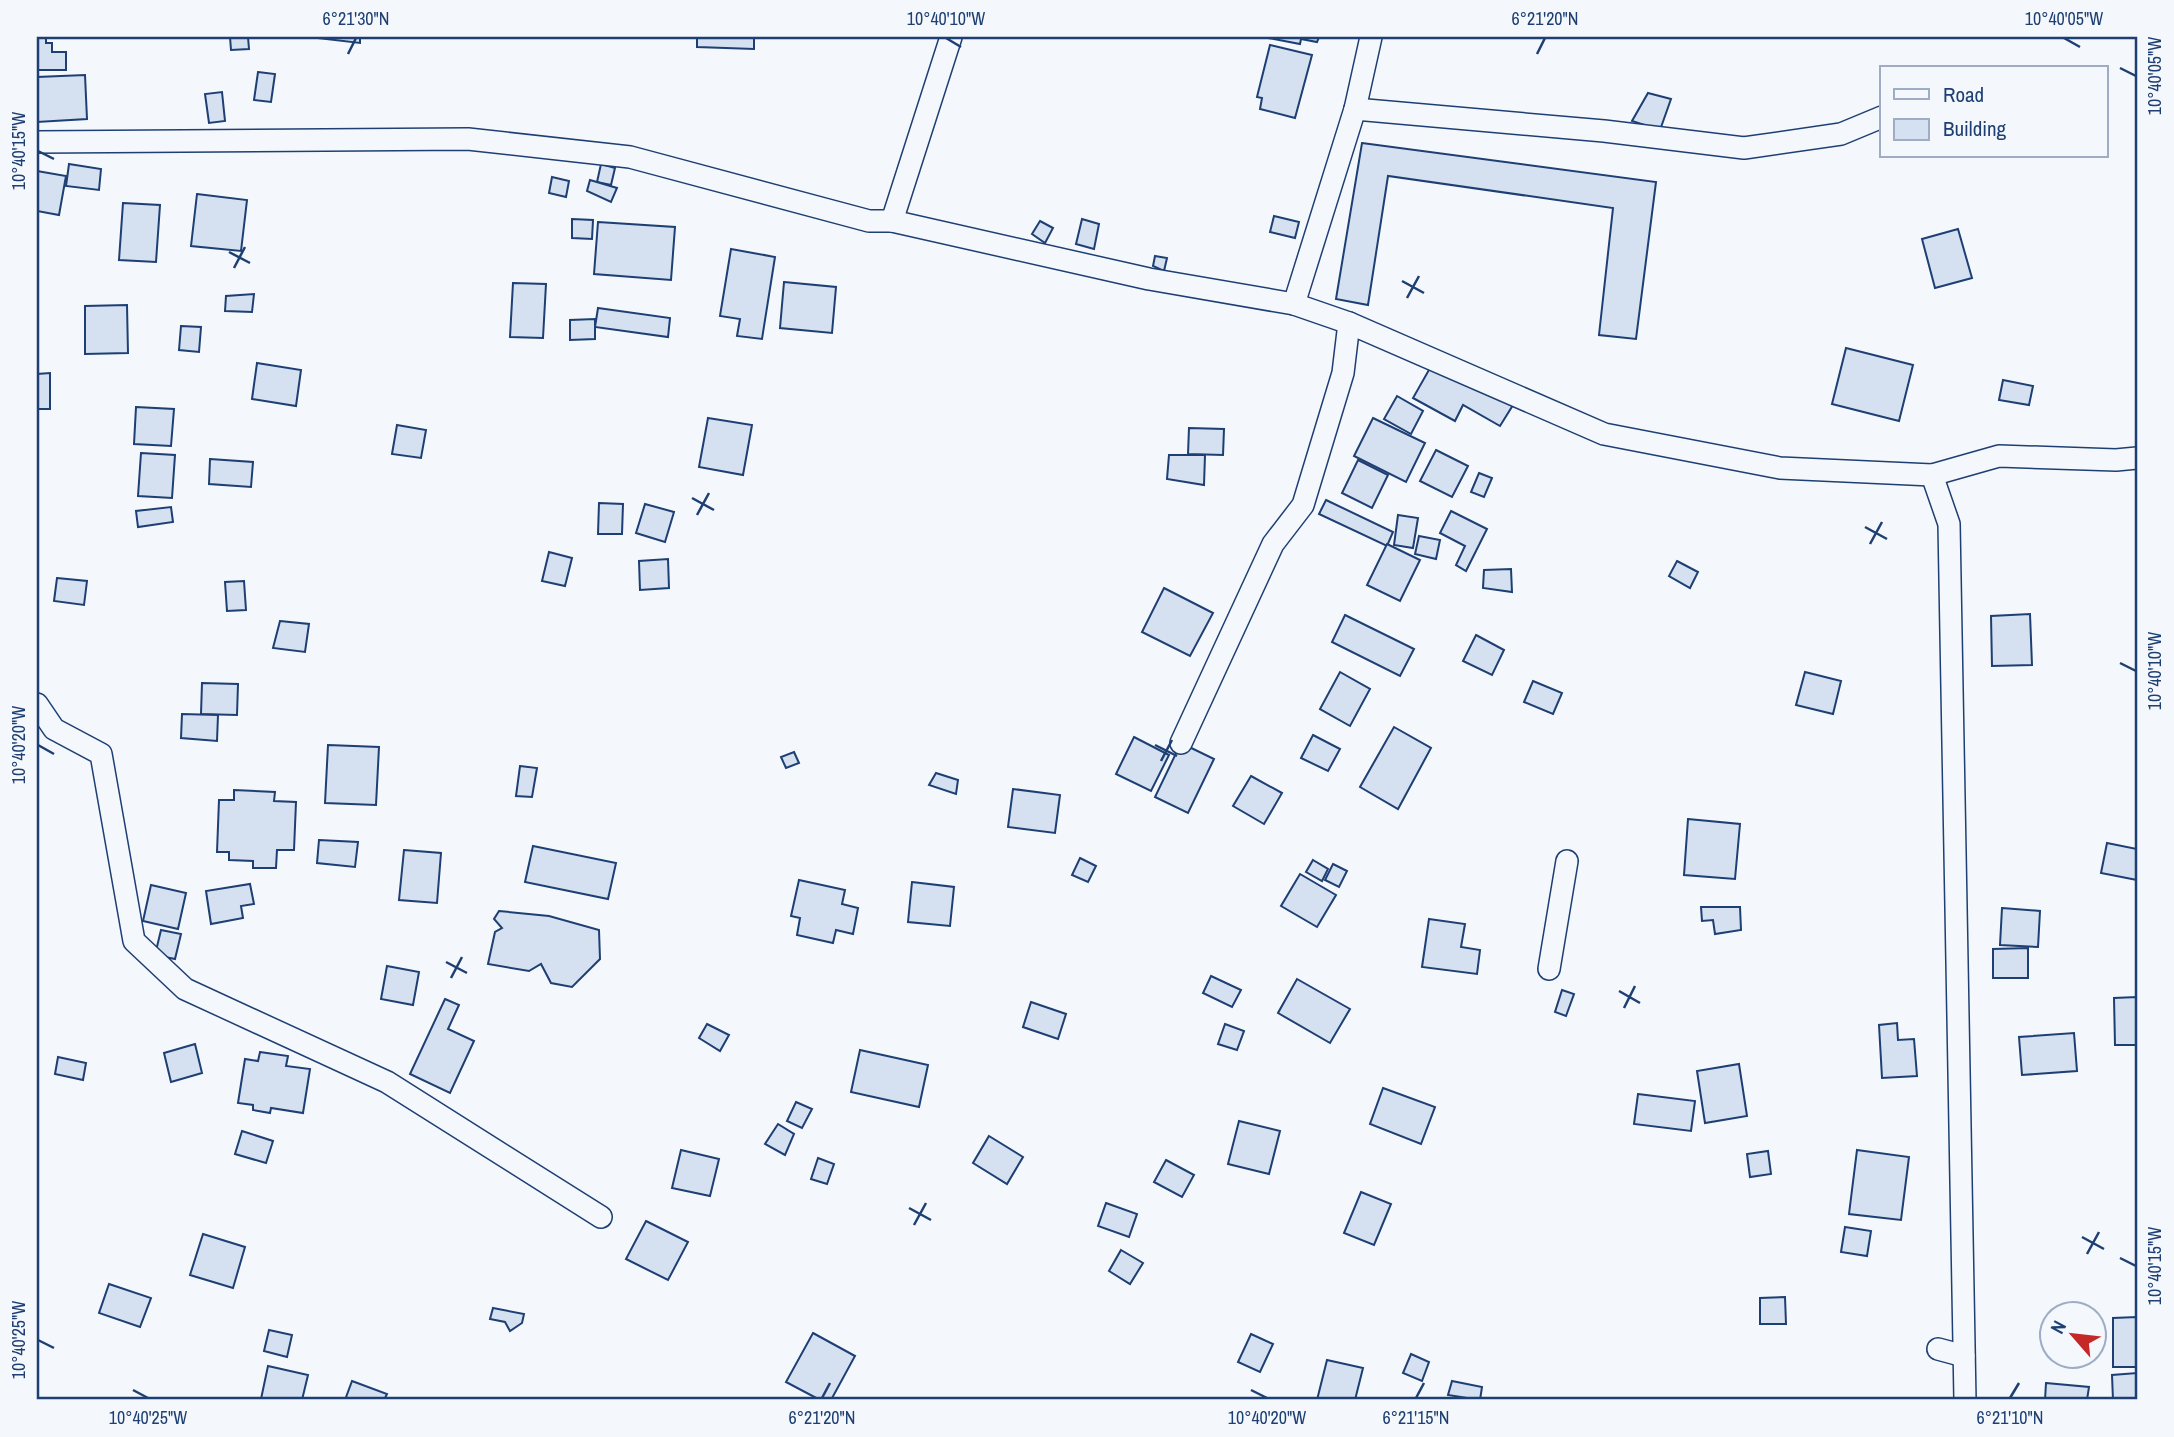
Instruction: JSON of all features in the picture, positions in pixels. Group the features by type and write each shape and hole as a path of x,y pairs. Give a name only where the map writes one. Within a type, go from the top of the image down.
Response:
{"street":[{"path":"892,220 951,37"},
{"path":"1294,304 1355,109 1371,37"},
{"path":"1355,109 1604,131 1744,148 1841,134 1880,118"},
{"path":"37,142 468,139 630,157 869,220 892,220 1149,279 1294,304 1349,323 1604,434 1780,468 1932,475 1999,456 2116,460 2137,458"},
{"path":"1181,743 1273,544 1303,505 1343,373 1349,323"},
{"path":"1932,475 1949,523 1965,1400"},
{"path":"37,704 54,729 101,754 134,941 185,989 387,1082 601,1217"},
{"path":"1549,969 1567,861"},
{"path":"1938,1349 1964,1356"}],"building":[{"path":"37,37 46,37 46,43 52,43 52,52 66,52 66,70 37,70"},
{"path":"230,37 248,37 249,49 231,50"},
{"path":"309,37 360,37 360,43"},
{"path":"697,37 754,37 754,49 697,47"},
{"path":"1263,37 1319,37 1317,42 1301,39 1300,44"},
{"path":"1270,45 1312,55 1295,118 1260,109 1262,98 1257,97"},
{"path":"258,72 275,74 271,102 254,100"},
{"path":"85,75 87,119 37,122 37,77"},
{"path":"222,92 225,121 209,123 205,94"},
{"path":"1648,93 1671,99 1660,130 1632,121"},
{"path":"1362,143 1656,182 1636,339 1599,335 1613,208 1388,176 1368,305 1336,299"},
{"path":"69,164 101,169 99,190 66,186"},
{"path":"601,164 615,168 611,185 597,182"},
{"path":"37,171 66,176 59,215 37,211"},
{"path":"552,177 569,181 566,197 549,193"},
{"path":"590,180 617,188 611,202 587,191"},
{"path":"197,194 247,200 241,251 191,246"},
{"path":"123,203 160,205 156,262 119,260"},
{"path":"1274,216 1299,222 1295,238 1270,232"},
{"path":"572,219 593,220 592,239 572,238"},
{"path":"1082,219 1099,224 1094,249 1076,244"},
{"path":"1040,221 1053,228 1045,243 1032,234"},
{"path":"598,222 675,227 671,280 594,274"},
{"path":"1958,229 1972,278 1935,288 1922,239"},
{"path":"731,249 775,257 762,339 737,336 740,319 720,316"},
{"path":"1155,256 1167,258 1164,271 1153,266"},
{"path":"784,282 836,287 832,333 780,328"},
{"path":"513,283 546,284 543,338 510,337"},
{"path":"254,294 252,312 225,311 226,296"},
{"path":"127,305 128,353 85,354 85,306"},
{"path":"598,308 670,318 668,337 595,327"},
{"path":"595,319 595,339 570,340 570,320"},
{"path":"181,326 201,327 199,352 179,350"},
{"path":"1846,348 1913,365 1899,421 1832,404"},
{"path":"1434,361 1513,405 1500,426 1463,405 1455,421 1413,398"},
{"path":"257,363 301,370 296,406 252,399"},
{"path":"50,373 50,409 37,409 37,374"},
{"path":"2003,380 2033,386 2029,405 1999,400"},
{"path":"1397,396 1423,411 1411,434 1384,419"},
{"path":"136,407 174,409 171,446 134,444"},
{"path":"708,418 752,425 743,475 699,467"},
{"path":"1373,418 1425,443 1406,482 1354,456"},
{"path":"397,425 426,430 421,458 392,454"},
{"path":"1189,428 1224,429 1223,455 1188,454"},
{"path":"1436,450 1468,466 1452,497 1420,481"},
{"path":"141,453 175,455 172,498 138,496"},
{"path":"1169,455 1205,455 1204,485 1167,479"},
{"path":"210,459 253,462 251,487 209,484"},
{"path":"1358,460 1388,475 1372,508 1342,493"},
{"path":"1479,473 1492,478 1484,497 1471,492"},
{"path":"1326,500 1393,532 1387,546 1319,514"},
{"path":"599,503 623,504 622,534 598,534"},
{"path":"645,504 674,512 665,542 636,533"},
{"path":"171,507 173,522 138,527 136,511"},
{"path":"1451,511 1487,529 1466,571 1456,565 1465,546 1440,533"},
{"path":"1398,515 1418,518 1413,548 1394,545"},
{"path":"1419,536 1440,540 1436,559 1415,554"},
{"path":"1387,544 1420,560 1400,601 1367,585"},
{"path":"549,552 572,558 565,586 542,581"},
{"path":"668,559 669,588 640,590 639,561"},
{"path":"1677,561 1698,572 1690,588 1669,576"},
{"path":"1511,569 1512,592 1483,588 1484,570"},
{"path":"57,578 87,581 84,605 54,601"},
{"path":"244,581 246,610 227,611 225,582"},
{"path":"1164,588 1213,613 1190,656 1142,632"},
{"path":"2030,614 2032,665 1992,666 1991,616"},
{"path":"1345,615 1414,649 1400,676 1332,642"},
{"path":"280,621 309,624 305,652 273,648"},
{"path":"1476,635 1504,650 1492,675 1463,661"},
{"path":"1340,672 1370,689 1350,726 1320,709"},
{"path":"1805,672 1841,681 1833,714 1796,705"},
{"path":"1533,681 1562,693 1553,714 1524,702"},
{"path":"202,683 238,684 237,715 201,714"},
{"path":"182,714 218,715 217,741 181,738"},
{"path":"1394,727 1431,748 1398,809 1360,787"},
{"path":"1313,735 1340,749 1328,771 1301,758"},
{"path":"1134,737 1169,755 1151,791 1116,774"},
{"path":"1181,743 1214,759 1188,813 1155,797"},
{"path":"328,745 379,747 376,805 325,803"},
{"path":"794,752 799,763 786,768 781,757"},
{"path":"520,766 537,768 532,797 516,796"},
{"path":"936,773 958,780 956,794 929,785"},
{"path":"1251,776 1282,793 1264,824 1233,806"},
{"path":"1013,789 1060,795 1055,833 1008,827"},
{"path":"234,790 275,792 274,801 296,802 294,850 277,850 276,868 253,868 253,861 229,860 229,852 217,852 219,800 234,800"},
{"path":"1688,819 1740,824 1735,879 1684,875"},
{"path":"319,840 358,842 355,867 317,863"},
{"path":"2107,843 2137,849 2137,880 2101,873"},
{"path":"533,846 616,863 608,899 525,882"},
{"path":"404,850 441,853 437,903 399,900"},
{"path":"1080,858 1096,866 1088,882 1072,875"},
{"path":"1313,860 1328,869 1322,881 1306,872"},
{"path":"1333,864 1347,871 1339,887 1325,880"},
{"path":"1300,874 1336,895 1317,927 1281,906"},
{"path":"799,880 845,890 842,904 858,908 853,934 836,930 833,943 797,935 800,918 791,916"},
{"path":"912,882 954,887 950,926 908,922"},
{"path":"250,884 254,904 241,906 243,918 211,924 206,891"},
{"path":"151,885 186,893 178,929 143,921"},
{"path":"1701,907 1740,907 1741,930 1715,934 1713,920 1702,921"},
{"path":"2002,908 2040,911 2038,947 2000,945"},
{"path":"499,911 549,916 599,930 600,959 572,987 551,983 541,964 529,971 488,964 495,932 502,928 494,919"},
{"path":"1429,919 1465,924 1461,947 1480,950 1477,974 1422,967"},
{"path":"161,930 181,934 175,959 155,955"},
{"path":"2028,948 2028,978 1993,978 1993,949"},
{"path":"387,966 419,972 413,1005 381,999"},
{"path":"1211,976 1241,990 1232,1007 1203,993"},
{"path":"1297,979 1350,1009 1330,1043 1278,1013"},
{"path":"1562,990 1574,994 1566,1016 1555,1012"},
{"path":"2137,997 2137,1045 2115,1045 2114,998"},
{"path":"445,999 459,1005 448,1029 474,1041 450,1093 410,1074"},
{"path":"1031,1002 1066,1014 1058,1039 1023,1027"},
{"path":"1897,1023 1898,1040 1914,1039 1917,1076 1882,1078 1879,1025"},
{"path":"707,1024 729,1035 720,1051 699,1038"},
{"path":"1225,1024 1244,1031 1237,1050 1218,1044"},
{"path":"2074,1033 2077,1071 2022,1075 2019,1037"},
{"path":"195,1044 202,1073 171,1082 164,1053"},
{"path":"860,1050 928,1065 919,1107 851,1092"},
{"path":"260,1052 288,1056 286,1066 310,1069 303,1113 271,1108 270,1113 253,1110 253,1105 238,1103 245,1059 258,1061"},
{"path":"58,1057 86,1063 83,1080 55,1074"},
{"path":"1739,1064 1747,1116 1705,1123 1697,1071"},
{"path":"1383,1088 1435,1107 1421,1144 1370,1124"},
{"path":"1638,1094 1695,1101 1691,1131 1634,1124"},
{"path":"796,1102 812,1109 802,1128 787,1121"},
{"path":"1239,1121 1280,1131 1269,1174 1228,1164"},
{"path":"778,1124 794,1134 785,1155 765,1144"},
{"path":"242,1131 273,1141 266,1163 235,1154"},
{"path":"989,1136 1023,1157 1007,1184 973,1163"},
{"path":"681,1150 719,1159 710,1196 672,1188"},
{"path":"1857,1150 1909,1157 1901,1220 1849,1214"},
{"path":"1768,1151 1771,1174 1750,1177 1747,1154"},
{"path":"818,1158 834,1164 827,1184 811,1179"},
{"path":"1166,1160 1194,1175 1182,1197 1154,1182"},
{"path":"1361,1192 1391,1204 1374,1245 1344,1233"},
{"path":"1106,1203 1137,1214 1129,1237 1098,1226"},
{"path":"646,1221 688,1242 668,1280 626,1259"},
{"path":"1845,1227 1871,1231 1867,1256 1841,1252"},
{"path":"203,1234 245,1247 233,1288 190,1275"},
{"path":"1121,1250 1143,1263 1130,1284 1109,1271"},
{"path":"109,1284 151,1298 140,1327 99,1313"},
{"path":"1785,1297 1786,1324 1760,1324 1760,1298"},
{"path":"493,1308 524,1314 522,1323 510,1331 505,1322 490,1319"},
{"path":"2137,1317 2137,1367 2113,1367 2113,1318"},
{"path":"269,1330 292,1335 287,1357 264,1351"},
{"path":"813,1333 855,1356 831,1400 820,1400 786,1382"},
{"path":"1251,1334 1273,1344 1260,1372 1238,1362"},
{"path":"1411,1354 1429,1362 1422,1381 1403,1373"},
{"path":"1327,1360 1363,1368 1355,1400 1317,1400"},
{"path":"268,1366 308,1375 302,1400 261,1399"},
{"path":"2137,1373 2137,1400 2113,1400 2112,1375"},
{"path":"352,1381 387,1394 384,1400 345,1400"},
{"path":"1452,1381 1482,1387 1480,1400 1448,1395"},
{"path":"2046,1383 2089,1387 2087,1400 2045,1400"}]}
